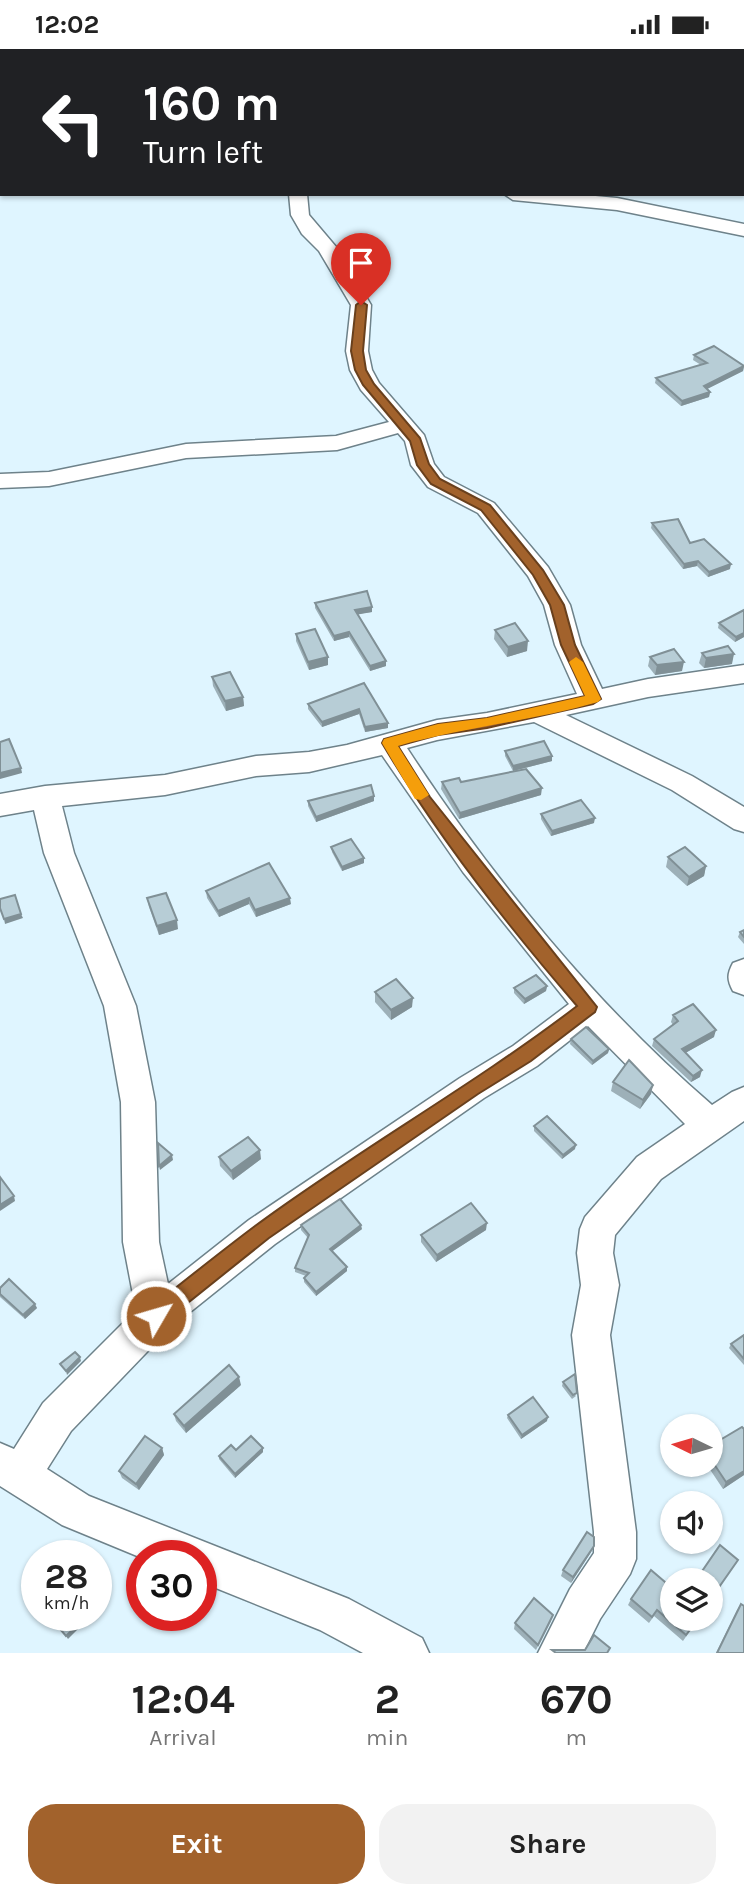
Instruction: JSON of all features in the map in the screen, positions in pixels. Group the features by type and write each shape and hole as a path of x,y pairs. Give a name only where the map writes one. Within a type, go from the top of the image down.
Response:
{"street":[{"path":"298,196 300,215 309,230 327,248 361,305 357,351 361,370 369,385 416,440 423,465 436,482 486,508 539,573 557,605 568,645 593,699"},
{"path":"534,196 617,204 744,230"},
{"path":"0,481 49,479 186,451 337,443 403,425"},
{"path":"0,805 45,797 164,785 256,765 309,762 438,730 487,723 593,699 744,674"},
{"path":"536,712 682,783 744,821"},
{"path":"389,743 425,801 552,965 636,1058 710,1124"},
{"path":"45,797 59,853 120,1006 130,1052 138,1103 141,1242 156,1316"},
{"path":"744,972 744,982"},
{"path":"149,1540 76,1511 10,1469 156,1316 262,1232 472,1088 525,1056 589,1007"},
{"path":"561,1653 585,1604 605,1578 615,1559 615,1532 591,1335 600,1285 595,1253 598,1229 649,1168 744,1102"},
{"path":"217,1567 334,1614 407,1653"}],"building":[{"path":"714,346 744,366 704,386 710,392 682,401 656,378 707,363 694,355"},
{"path":"678,519 690,543 704,539 731,564 709,572 698,561 684,564 652,523"},
{"path":"367,591 372,607 355,610 386,661 370,666 349,632 334,636 315,603"},
{"path":"744,610 744,633 736,637 719,623"},
{"path":"515,623 528,641 508,647 495,630"},
{"path":"315,629 328,657 308,662 296,634"},
{"path":"728,646 734,654 706,658 702,653"},
{"path":"674,649 684,662 657,665 650,657"},
{"path":"230,672 243,697 225,701 212,677"},
{"path":"364,683 388,723 365,727 359,709 322,722 308,704"},
{"path":"9,739 21,768 0,773 0,742"},
{"path":"544,741 552,756 513,766 505,751"},
{"path":"526,769 542,788 460,813 442,782 459,778 461,782"},
{"path":"371,785 374,796 316,817 308,801"},
{"path":"581,800 595,818 552,831 541,814"},
{"path":"351,839 364,858 342,867 331,847"},
{"path":"685,847 706,866 689,877 668,857"},
{"path":"269,863 290,898 255,910 249,898 218,911 206,891"},
{"path":"166,893 177,920 157,926 147,898"},
{"path":"15,895 21,914 4,919 0,899"},
{"path":"536,975 547,986 525,999 514,988"},
{"path":"396,979 413,998 391,1010 375,992"},
{"path":"693,1004 716,1030 682,1049 702,1070 693,1076 654,1039 678,1021 673,1015"},
{"path":"586,1027 609,1049 593,1061 571,1039"},
{"path":"629,1060 653,1085 643,1100 613,1082"},
{"path":"547,1116 576,1145 563,1155 534,1126"},
{"path":"248,1137 260,1150 231,1171 219,1157"},
{"path":"158,1143 172,1155 159,1166"},
{"path":"0,1177 14,1196 0,1205"},
{"path":"340,1199 361,1225 330,1249 347,1267 316,1292 304,1278 309,1273 295,1268 309,1235 301,1225"},
{"path":"471,1203 487,1223 437,1255 421,1235"},
{"path":"9,1279 35,1304 23,1315 0,1294 0,1288"},
{"path":"744,1335 744,1359 731,1344"},
{"path":"75,1352 80,1357 66,1371 60,1364"},
{"path":"229,1365 239,1377 184,1426 174,1414"},
{"path":"575,1374 577,1393 573,1395 563,1382"},
{"path":"533,1397 548,1417 522,1435 508,1415"},
{"path":"742,1427 744,1429 744,1471 726,1482 723,1477 723,1438"},
{"path":"145,1436 162,1448 136,1484 119,1471"},
{"path":"251,1436 263,1448 235,1474 219,1456 231,1445 236,1450"},
{"path":"587,1532 594,1537 594,1546 573,1577 563,1570"},
{"path":"723,1548 738,1560 723,1581 723,1568 704,1568 714,1554 723,1554"},
{"path":"651,1570 660,1578 660,1613 657,1610 652,1617 631,1599"},
{"path":"534,1598 553,1615 538,1645 515,1623"},
{"path":"741,1604 744,1606 744,1653 717,1653"},
{"path":"594,1635 610,1648 607,1653 556,1653 552,1650 585,1650"}],"slow traffic":[{"path":"421,795 389,743 438,730 487,723 593,699 576,662"}],"route":[{"path":"156,1316 262,1232 472,1088 525,1056 589,1007 552,965 425,801 389,743 438,730 487,723 593,699 568,645 557,605 539,573 486,508 436,482 423,465 416,440 369,385 361,370 357,351 361,305"}]}
